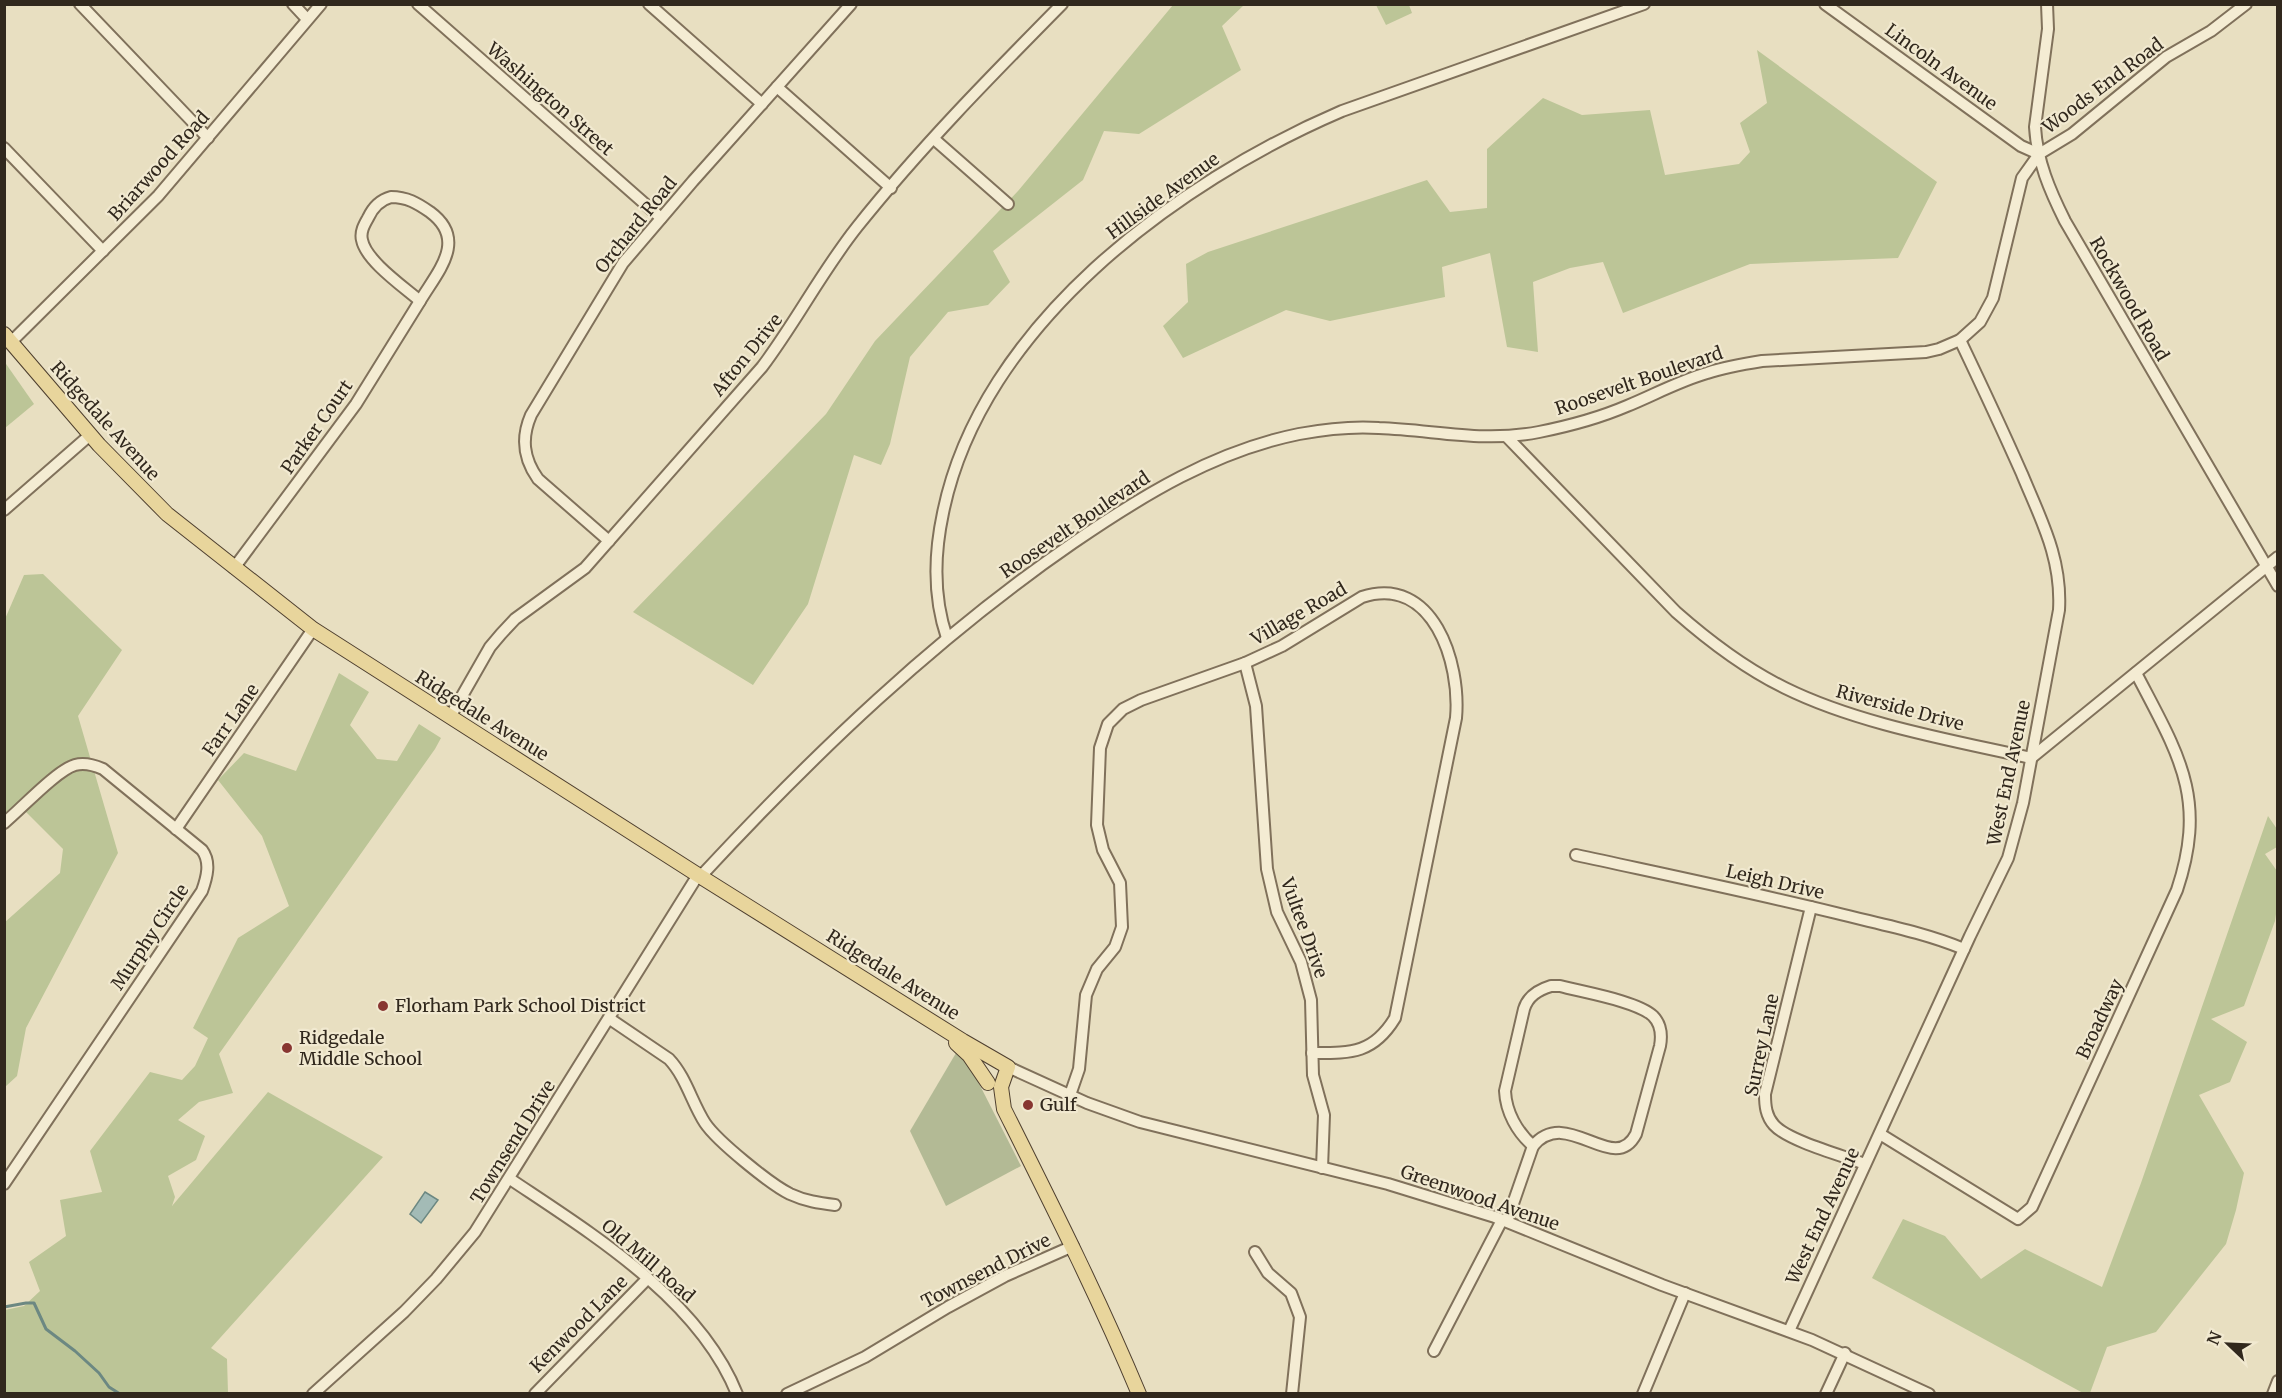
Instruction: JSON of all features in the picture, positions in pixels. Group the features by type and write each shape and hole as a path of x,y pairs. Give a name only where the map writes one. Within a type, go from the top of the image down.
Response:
{"main road":[{"name":"Ridgedale Avenue","path":"8,337 90,435 167,514 313,629 1008,1067"},
{"path":"951,1033 957,1045 969,1055 988,1083 998,1106 1004,1109"},
{"path":"988,1083 990,1070 996,1059"},
{"path":"1008,1067 1001,1087 1004,1109 1073,1246 1113,1331 1139,1394"}],"street":[{"path":"80,4 208,138"},
{"path":"293,4 308,19"},
{"name":"Briarwood Road","path":"8,337 158,196 321,4"},
{"name":"Washington Street","path":"418,4 661,218"},
{"path":"649,4 762,104"},
{"name":"Orchard Road","path":"609,541 538,478 527,460 524,438 531,415 615,273 851,4"},
{"name":"Afton Drive","path":"450,717 490,647 501,634 515,619 577,575 609,541 762,367 857,228 985,81 1062,4"},
{"name":"Hillside Avenue","path":"947,638 938,601 936,555 946,499 963,447 976,418 1003,374 1030,337 1089,274 1203,184 1255,153 1313,123 1644,4"},
{"name":"Lincoln Avenue","path":"1825,4 2021,146 2039,154"},
{"name":"Rockwood Road","path":"2047,4 2048,29 2035,127 2047,184 2065,221 2277,586"},
{"name":"Woods End Road","path":"2039,154 2072,134 2166,57 2211,31 2246,4"},
{"path":"777,87 891,188"},
{"path":"934,139 1008,204"},
{"path":"4,148 103,250"},
{"name":"Roosevelt Boulevard","path":"700,875 824,748 980,610 1114,515 1173,480 1231,453 1295,435 1331,428 1379,428 1478,438 1538,432 1599,417 1683,381 1738,365 1761,361 1926,352 1960,340 1980,322 1993,298 2022,178 2039,154"},
{"name":"Parker Court","path":"234,568 356,404 420,301 447,255 448,234 435,216 417,203 398,197 385,199 372,210 366,221 362,232 363,244 371,258 420,301"},
{"name":"West End Avenue","path":"1789,1331 2008,858 2023,803 2059,610 2059,577 2052,544 1994,411 1960,340"},
{"path":"4,510 90,435"},
{"name":"Riverside Drive","path":"1508,436 1676,612 1719,648 1754,672 1806,698 1857,717 2031,758"},
{"path":"2031,758 2277,557"},
{"name":"Village Road","path":"1070,1095 1079,1069 1089,984 1096,969 1115,947 1122,927 1120,883 1103,850 1097,825 1100,748 1103,734 1114,715 1141,700 1245,663 1282,646 1357,599 1372,593 1394,593 1412,600 1431,618 1445,645 1457,687 1456,718 1395,1018 1379,1038 1358,1051 1312,1053"},
{"name":"Farr Lane","path":"176,829 313,629"},
{"name":"Vultee Drive","path":"1245,663 1256,706 1267,869 1277,912 1301,962 1307,981 1312,1012 1313,1075 1324,1115 1322,1168"},
{"name":"Broadway","path":"1880,1134 2018,1219 2031,1207 2177,890 2188,850 2190,807 2182,768 2177,752 2136,673"},
{"name":"Murphy Circle","path":"4,823 65,770 78,764 86,764 103,769 202,850 206,857 207,872 201,891 4,1184"},
{"name":"Leigh Drive","path":"1576,855 1811,907 1924,935 1964,950"},
{"name":"Townsend Drive","path":"313,1394 396,1320 436,1279 475,1232 700,875"},
{"name":"Surrey Lane","path":"1811,907 1765,1094 1765,1104 1770,1120 1785,1134 1865,1164"},
{"path":"1434,1351 1505,1220 1533,1146 1545,1135 1553,1132 1577,1135 1605,1148 1623,1147 1632,1140 1662,1038 1658,1023 1653,1016 1635,1006 1560,986 1543,988 1530,997 1524,1009 1505,1091 1505,1100 1519,1130 1533,1146"},
{"path":"610,1019 669,1059 676,1067 705,1122 717,1137 775,1185 809,1202 835,1205"},
{"name":"Greenwood Avenue","path":"1008,1067 1070,1095 1140,1122 1388,1184 1505,1220 1685,1293 1845,1353 1929,1394"},
{"name":"Old Mill Road","path":"510,1179 591,1233 647,1279 702,1331 726,1367 737,1394"},
{"name":"Townsend Drive","path":"787,1394 865,1357 1005,1276 1073,1246"},
{"path":"1254,1252 1268,1273 1291,1293 1298,1308 1300,1317 1292,1394"},
{"name":"Kenwood Lane","path":"535,1394 647,1279"},
{"path":"1643,1394 1685,1293"},
{"path":"1826,1394 1845,1353"},
{"path":"2273,1394 2277,1381"}],"green space":[{"path":"1173,5 1244,5 1222,26 1241,70 1139,134 1104,131 1083,180 993,251 1010,282 988,305 948,312 910,357 890,444 881,465 854,455 808,604 753,685 633,612 826,414 875,341 1018,191"},
{"path":"1376,5 1409,5 1412,13 1386,25"},
{"path":"1757,50 1937,182 1898,258 1750,264 1623,313 1603,262 1570,268 1533,282 1538,352 1507,347 1490,253 1442,267 1445,297 1330,321 1286,310 1183,358 1163,326 1188,302 1186,264 1208,252 1427,180 1450,212 1487,208 1487,149 1543,98 1582,115 1650,110 1665,175 1739,164 1750,152 1740,123 1767,103"},
{"path":"4,361 34,404 5,428 4,428"},
{"path":"43,574 122,650 78,716 118,853 26,1028 17,1076 5,1087 4,923 60,873 63,849 23,809 5,813 5,619 24,575"},
{"path":"339,673 369,692 350,725 377,759 397,761 419,724 441,738 219,1054 233,1093 199,1102 178,1120 205,1136 196,1160 168,1176 175,1197 172,1206 268,1092 383,1157 211,1348 227,1359 228,1393 5,1393 5,1310 24,1306 40,1291 29,1262 66,1236 60,1200 102,1192 90,1151 150,1072 182,1080 195,1066 208,1038 193,1028 238,938 289,906 262,836 218,780 244,753 296,771"},
{"path":"2268,816 2277,829 2277,847 2265,854 2277,871 2275,921 2244,1006 2211,1019 2247,1042 2230,1082 2199,1095 2244,1173 2236,1210 2226,1244 2156,1332 2107,1347 2090,1393 2083,1393 1872,1278 1903,1219 1945,1236 1981,1279 2025,1249 2102,1287 2141,1183"},
{"path":"956,1053 967,1060 1021,1166 946,1206 910,1131"}],"water":[{"path":"425,1192 438,1200 421,1223 410,1214"}],"waterway":[{"path":"4,1307 34,1303 46,1329 75,1351 99,1373 109,1387 120,1394"}],"place":[{"name":"Florham Park School District","path":"383,1006"},
{"name":"Ridgedale Middle School","path":"287,1048"},
{"name":"Gulf","path":"1028,1105"}]}
